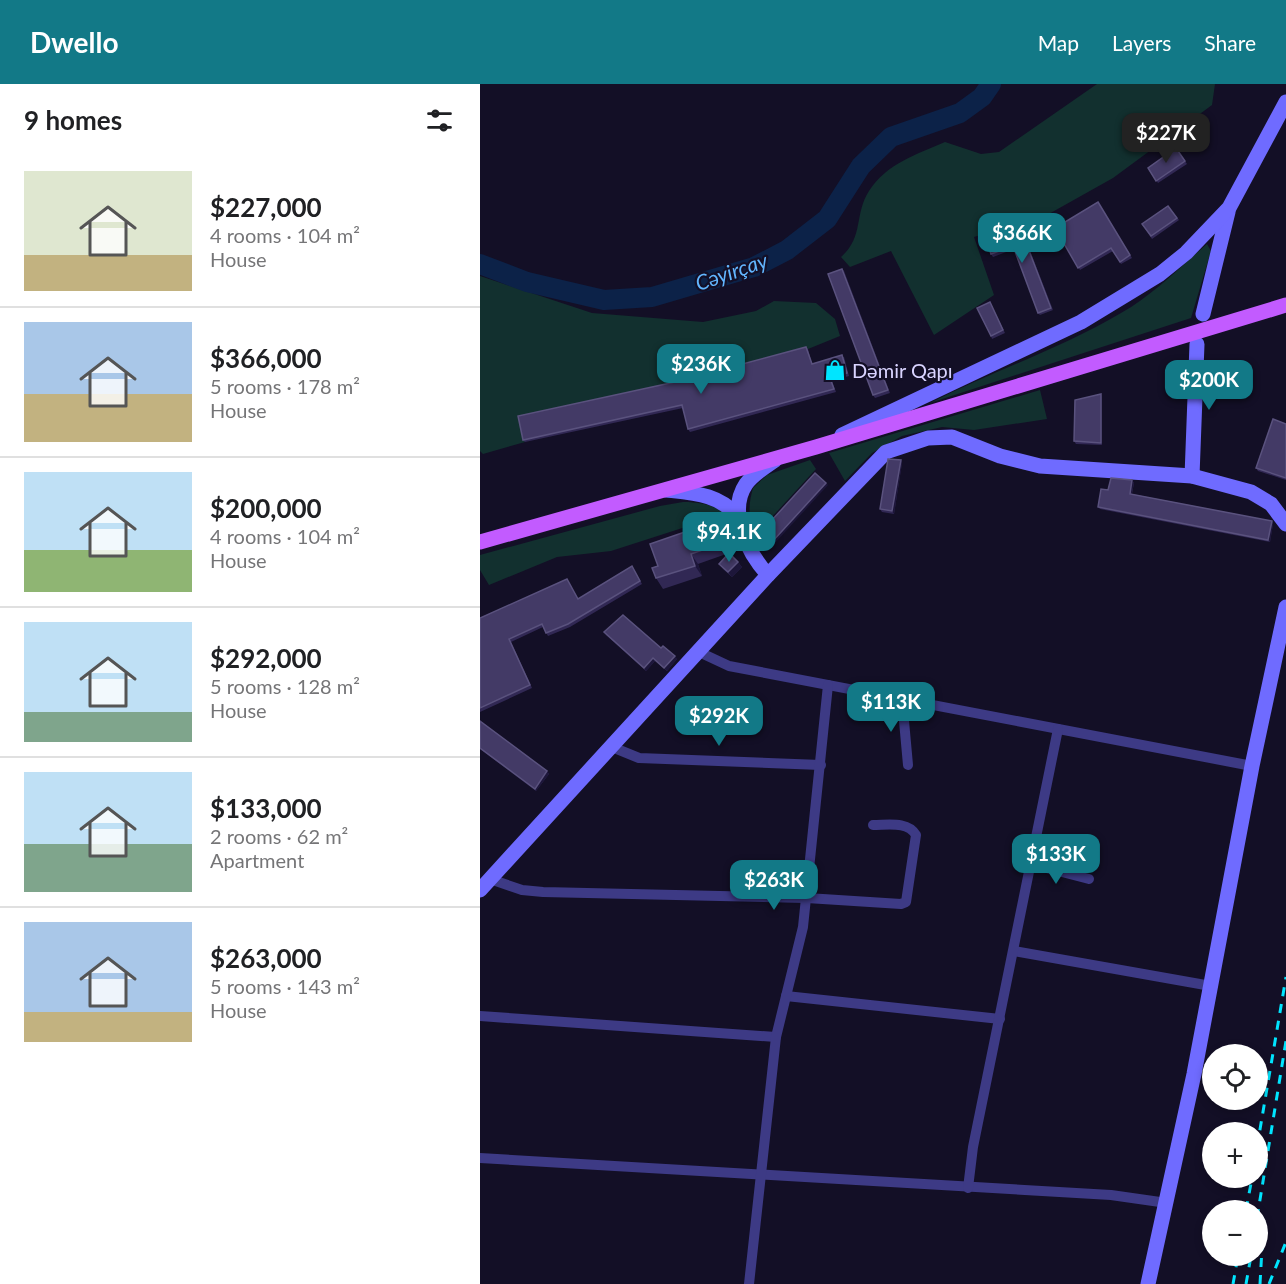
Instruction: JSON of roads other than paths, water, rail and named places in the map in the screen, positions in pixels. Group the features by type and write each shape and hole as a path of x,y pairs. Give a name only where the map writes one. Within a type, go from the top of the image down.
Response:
{"main road":[{"path":"1203,314 1229,208 1286,102"},
{"path":"816,447 1053,336 1120,301 1186,253 1229,208"},
{"path":"480,542 816,447 1286,305"},
{"path":"1192,476 1197,344"},
{"path":"485,885 768,575 886,452 928,438 952,437 1000,456 1040,466 1192,476 1251,492 1271,504 1286,524"},
{"path":"768,575 750,549 739,518 738,503 747,483 778,458"},
{"path":"664,490 704,494 731,508 739,518"},
{"path":"1148,1284 1167,1203 1252,766 1286,607"}],"street":[{"path":"699,652 729,666 1252,766"},
{"path":"749,1284 776,1037 794,970 807,898 828,685"},
{"path":"902,699 908,765"},
{"path":"968,1188 973,1147 1058,729"},
{"path":"612,747 639,758 821,765"},
{"path":"485,885 543,892 807,898 901,904 906,902 916,835 912,828 907,826 873,825"},
{"path":"1031,864 1089,879"},
{"path":"1014,951 1211,986"},
{"path":"786,996 1000,1019"},
{"path":"480,1016 776,1037"},
{"path":"480,1158 1111,1196 1167,1203"}],"waterway":[{"name":"Cəyirçay","path":"480,264 527,282 604,300 652,297 754,267 787,250 827,219 861,166 891,137 960,113 982,97 991,84"}],"railway":[{"path":"1261,1122 1286,977"},
{"path":"1260,1200 1286,1041"},
{"path":"1248,1200 1250,1188"},
{"path":"1269,1284 1286,1242"},
{"path":"1233,1284 1236,1266"},
{"path":"1246,1284 1249,1266"},
{"path":"1260,1284 1261,1266"}],"place":[{"name":"Dəmir Qapı","path":"835,370"}]}
